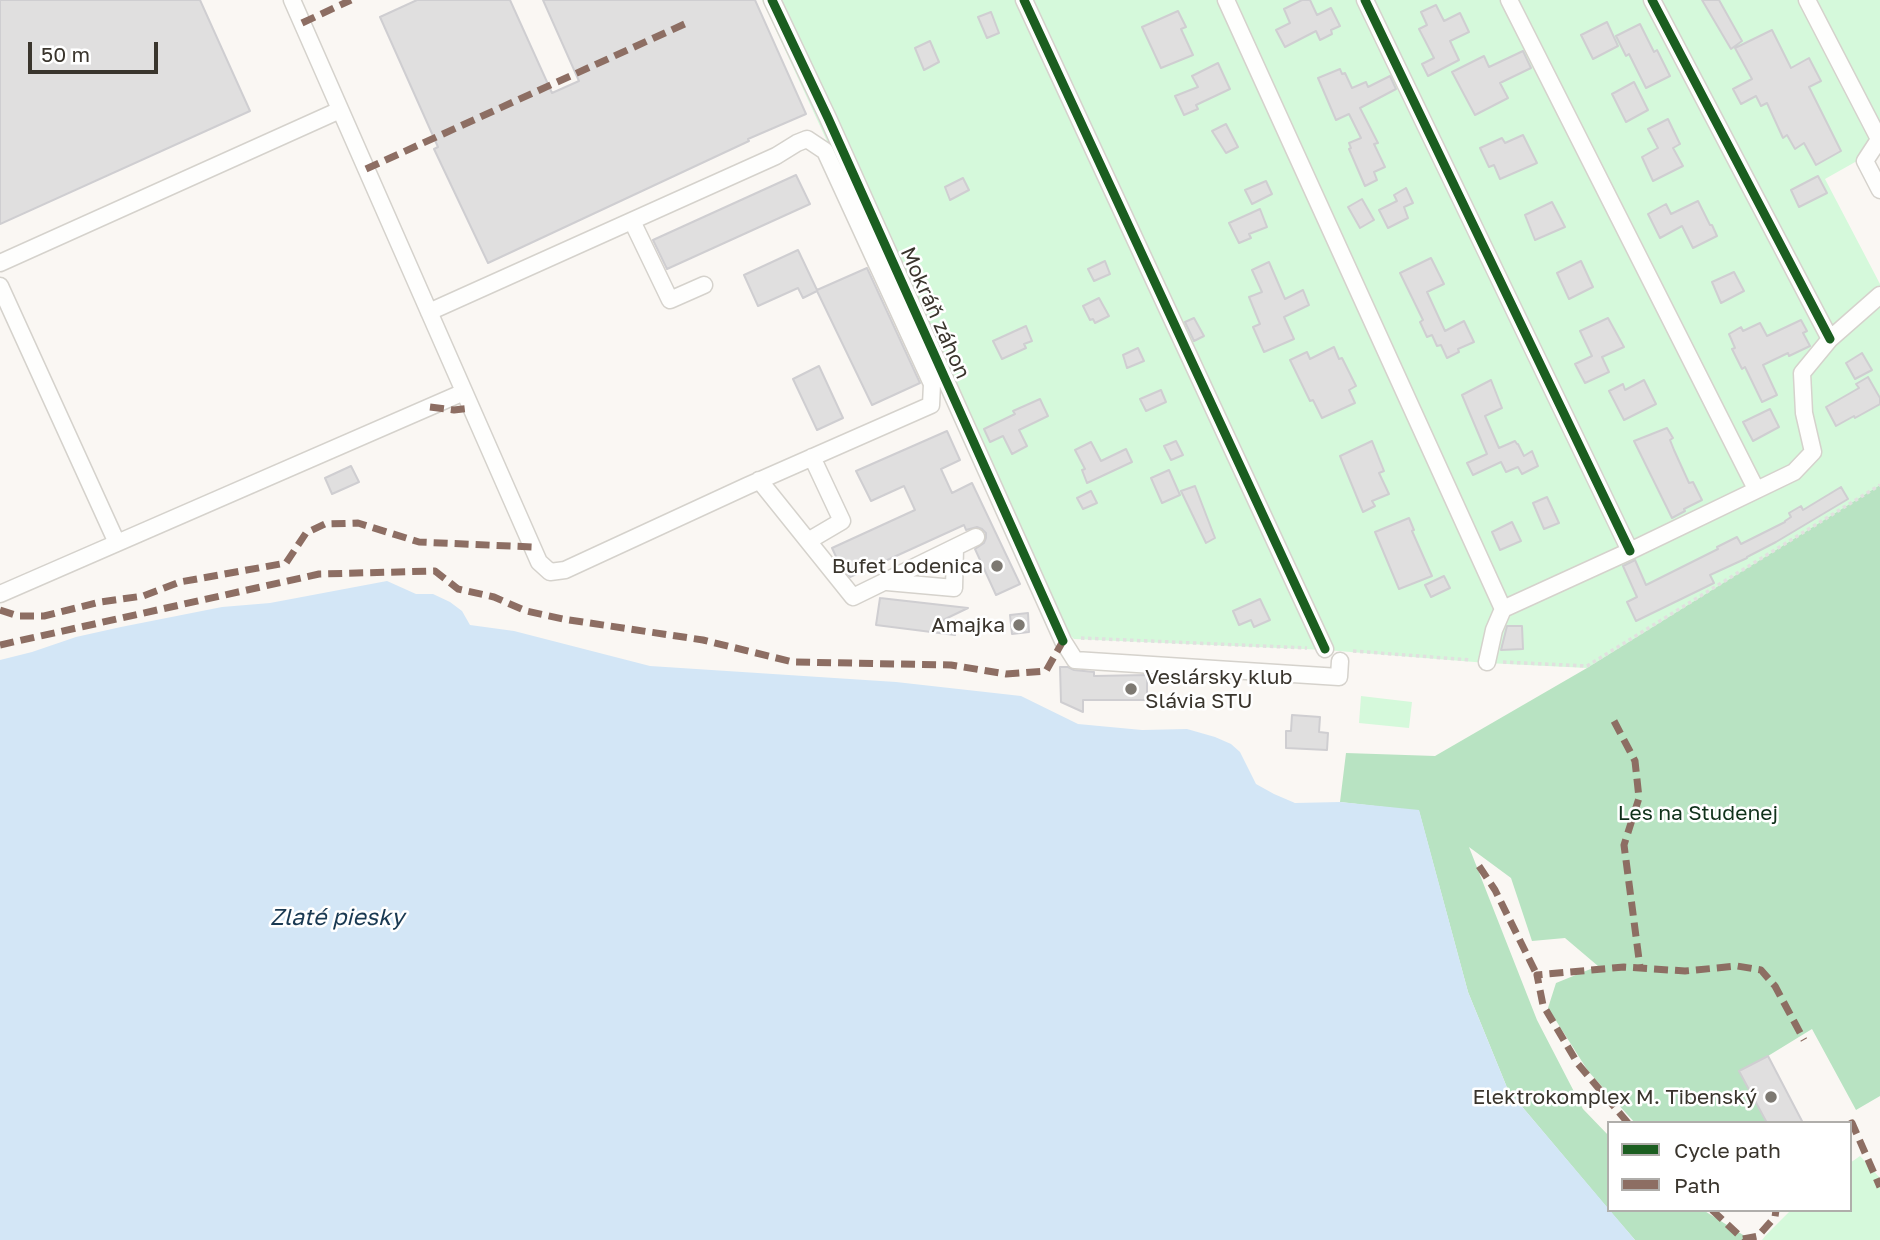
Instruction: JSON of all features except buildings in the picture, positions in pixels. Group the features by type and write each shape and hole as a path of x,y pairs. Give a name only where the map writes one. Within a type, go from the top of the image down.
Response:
{"street":[{"path":"292,0 340,110 539,562 550,572 565,570 930,405 932,384 825,151 807,139 776,156 429,312"},
{"name":"Mokráň záhon","path":"772,0 828,118 1063,641 1075,660 1339,677 1340,661"},
{"path":"1024,0 1325,649"},
{"path":"1226,0 1503,609"},
{"path":"1365,0 1630,551"},
{"path":"1509,0 1756,489"},
{"path":"1651,0 1830,339"},
{"path":"1807,0 1880,139 1865,161 1880,190"},
{"path":"0,263 340,110"},
{"path":"632,221 670,300 704,285"},
{"path":"0,286 117,543"},
{"path":"1487,663 1494,630 1503,609 1794,472 1813,452 1804,413 1802,373 1830,339 1880,295"},
{"path":"0,594 464,392"},
{"path":"808,541 842,520 812,457"},
{"path":"759,480 853,597 976,537"},
{"path":"885,582 954,588 955,548"}],"path":[{"path":"1587,666 1880,485"}],"green space":[{"path":"762,0 1880,0 1880,148 1825,179 1880,284 1880,485 1587,668 1326,650 1074,639 1042,608"},
{"name":"Les na Studenej","path":"1880,485 1880,1096 1856,1110 1812,1029 1768,1056 1767,1121 1633,1121 1588,1071 1548,1008 1556,983 1598,966 1565,938 1532,941 1511,878 1469,847 1537,1020 1583,1109 1607,1134 1607,1208 1508,1090 1468,992 1419,811 1340,802 1346,753 1435,756 1587,668"},
{"path":"1361,696 1412,702 1409,728 1359,723"},
{"path":"1860,1156 1880,1178 1880,1240 1762,1240 1789,1212 1852,1212 1852,1162"},
{"path":"1611,1212 1706,1212 1749,1240 1635,1240"}],"water":[{"name":"Zlaté piesky","path":"387,581 416,594 433,594 450,602 462,611 470,625 514,631 650,666 896,682 1021,696 1078,724 1142,730 1187,729 1231,744 1240,752 1256,784 1295,803 1340,802 1419,810 1468,992 1508,1090 1607,1207 1607,1212 1611,1212 1635,1240 0,1240 0,660 76,637 121,627 222,607 270,603"}],"marked path":[{"path":"302,23 351,0"},
{"path":"366,169 689,22"},
{"path":"430,407 454,410 471,408"},
{"path":"0,610 18,616 44,616 100,602 143,596 180,582 286,563 306,533 325,524 358,523 419,542 532,547"},
{"path":"0,645 319,574 435,571 458,589 494,597 526,611 703,640 793,662 951,665 1006,674 1046,671 1063,641"},
{"path":"1614,721 1635,761 1639,798 1624,845 1640,967"},
{"path":"1479,866 1495,890 1537,975"},
{"path":"1626,1121 1578,1064 1543,1005 1537,975 1624,967 1685,971 1737,966 1761,970 1775,986 1804,1040"},
{"path":"1852,1123 1880,1187"},
{"path":"1714,1212 1743,1239 1758,1236 1775,1217 1776,1212"}],"cycle path":[{"path":"772,0 828,118 1063,641"},
{"path":"1024,0 1325,649"},
{"path":"1365,0 1630,551"},
{"path":"1652,0 1830,339"}],"place":[{"name":"Bufet Lodenica","path":"997,566"},
{"name":"Amajka","path":"1019,625"},
{"name":"Veslársky klub Slávia STU","path":"1131,689"},
{"name":"Elektrokomplex M. Tibenský","path":"1771,1097"}]}
